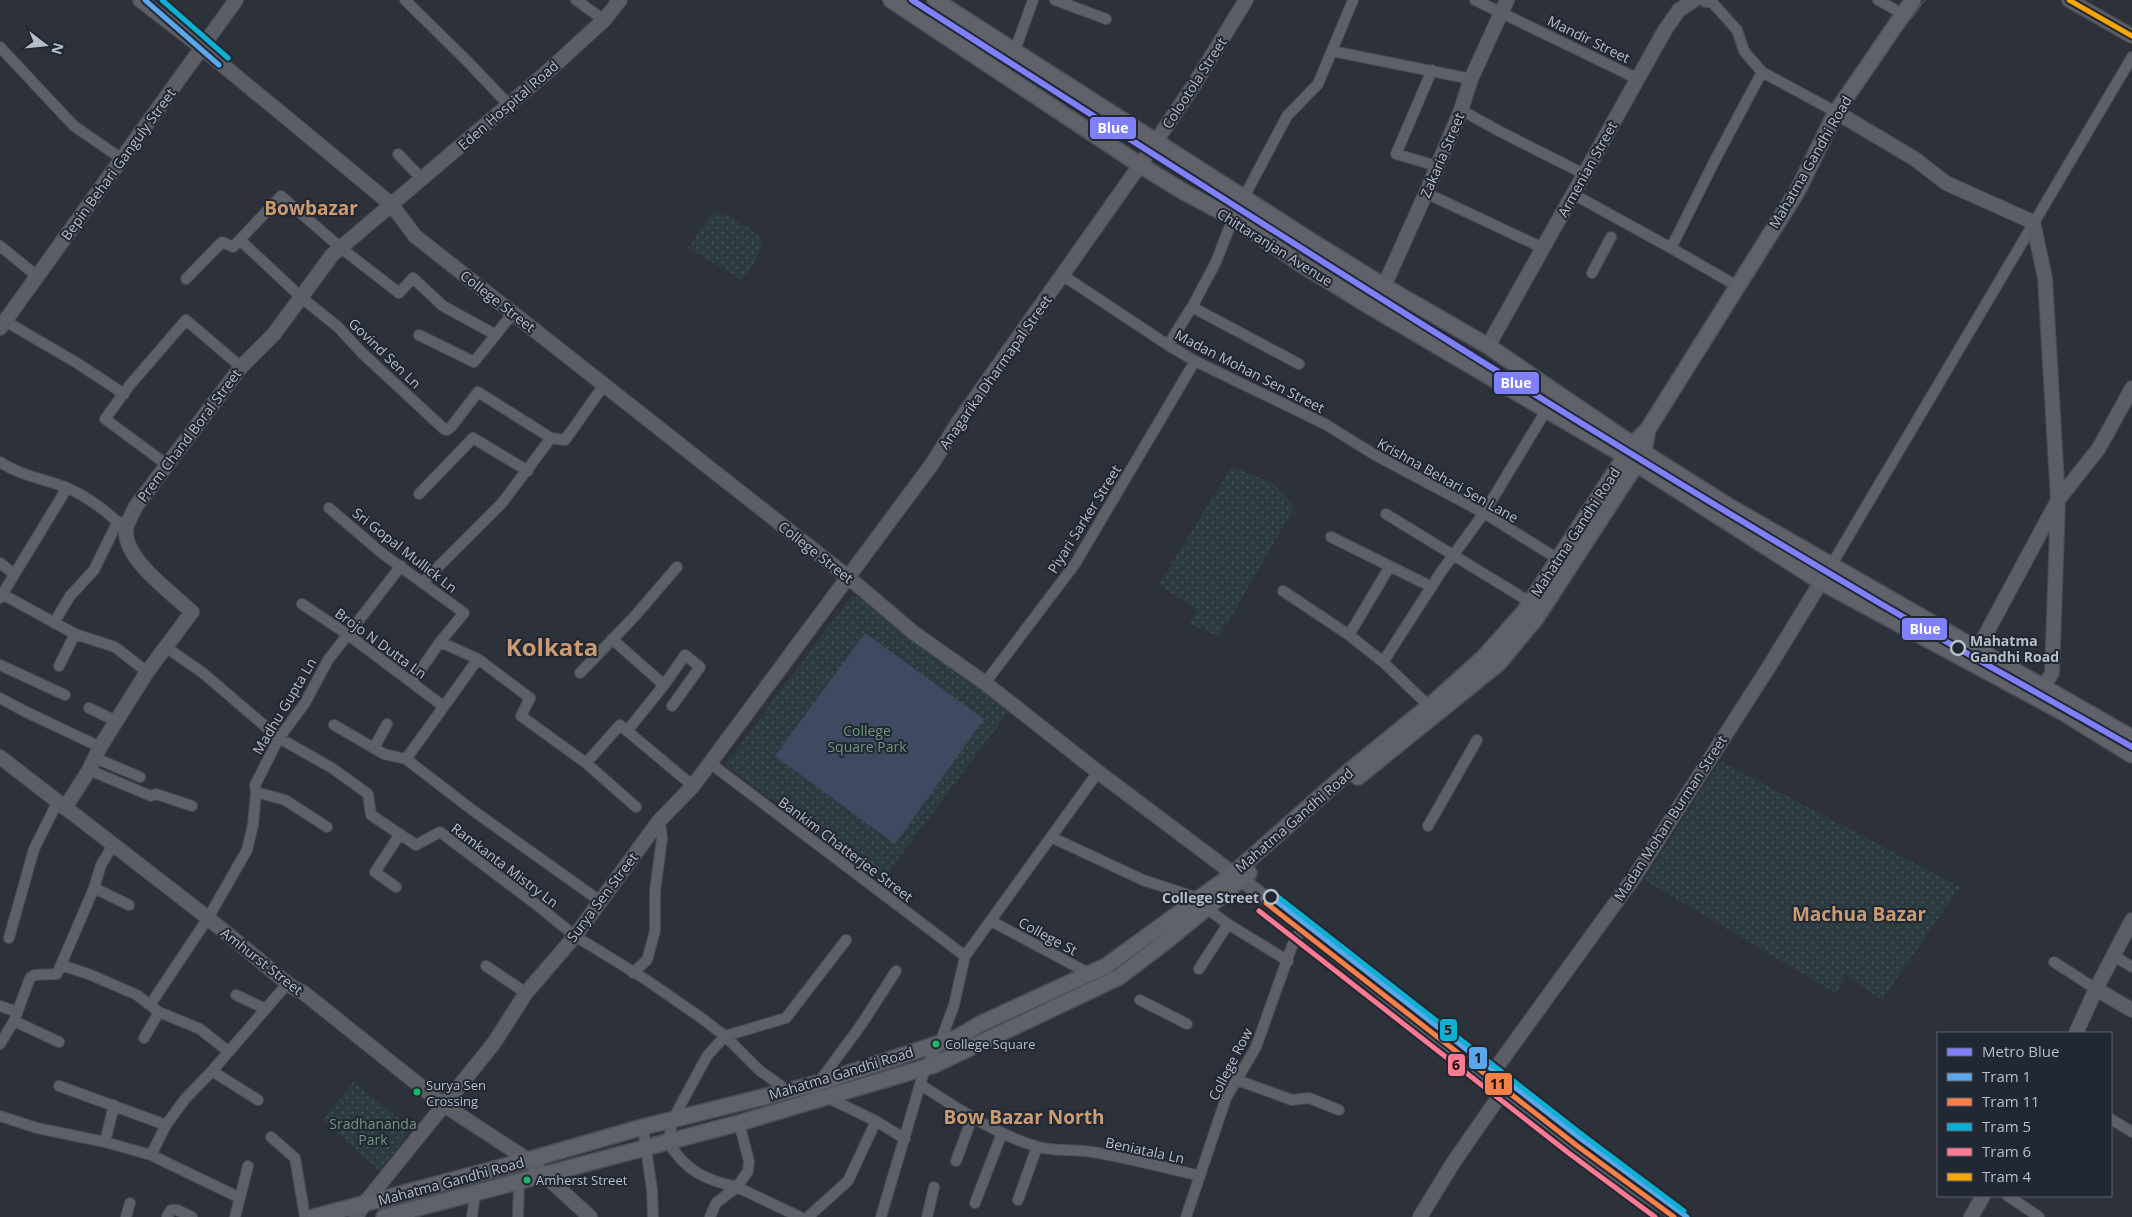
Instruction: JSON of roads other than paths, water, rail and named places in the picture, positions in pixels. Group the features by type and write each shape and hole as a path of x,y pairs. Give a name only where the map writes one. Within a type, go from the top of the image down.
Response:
{"main road":[{"name":"College Street","path":"140,0 202,48 391,204 415,236 848,577 914,633 985,683 1098,772 1303,926 1490,1075 1503,1091 1624,1181 1680,1217"},
{"name":"Bepin Behari Ganguly Street","path":"2,324 236,0"},
{"name":"Eden Hospital Road","path":"391,204 509,105 604,20 620,0"},
{"name":"Chittaranjan Avenue","path":"891,0 1140,165 1184,192 1233,218 1301,264 1547,409 1641,456 1723,521 1821,582 1974,656 2038,692 2064,713 2132,754"},
{"name":"Colootola Street","path":"1140,165 1192,88 1246,0"},
{"name":"Armenian Street","path":"1488,346 1665,30 1679,10 1694,0"},
{"name":"Mahatma Gandhi Road","path":"314,1217 360,1211 643,1127 819,1083 940,1043 1092,974 1202,903 1238,876 1499,663 1537,617 1641,456 1648,429 1798,190 1836,112 1913,0"},
{"path":"2069,0 2132,36"},
{"path":"937,1 1384,286 1488,346 1641,456 1832,564 1974,656 2058,500 2099,448 2132,388"},
{"name":"Zakaria Street","path":"1371,306 1384,286 1426,193 1462,110 1471,79 1505,6"},
{"path":"1836,112 1915,159 1946,183 2033,222 2045,278 2058,500 2052,673 2038,692 2132,738"},
{"name":"Anagarika Dharmapal Street","path":"848,577 932,464 964,413 1140,165"},
{"name":"Prem Chand Boral Street","path":"121,525 241,367 274,334 332,255 391,204"},
{"name":"Mahatma Gandhi Road","path":"1238,876 1348,772 1429,706 1484,657 1530,602 1558,559 1641,456"},
{"path":"61,806 95,758 147,672 167,648 192,612 146,569 131,552 121,525"},
{"name":"Madan Mohan Burman Street","path":"1490,1075 1635,876 1832,564"},
{"name":"Surya Sen Street","path":"360,1211 494,1042 526,993 575,936 658,823 693,786 848,577"},
{"name":"Amhurst Street","path":"0,757 208,918 288,983 304,993 444,1105 528,1160 590,1217"},
{"name":"Mahatma Gandhi Road","path":"384,1217 739,1123 925,1068 1104,985 1126,972 1202,903"},
{"path":"2076,1032 2096,988 2132,920"},
{"path":"2096,988 2132,1010"},
{"path":"1420,1217 1453,1163 1503,1091"},
{"path":"1970,1217 1983,1197"}],"street":[{"path":"405,0 509,105"},
{"path":"576,0 604,20"},
{"path":"1015,50 1033,0"},
{"path":"1055,0 1106,19"},
{"path":"1244,197 1287,116 1318,84 1353,0"},
{"name":"Mandir Street","path":"1475,0 1505,6 1638,78"},
{"path":"1709,0 1737,30 1744,51 1762,72 1836,112"},
{"path":"1878,0 1903,14"},
{"path":"0,47 74,126 122,159"},
{"path":"1332,51 1471,79"},
{"path":"1832,564 2033,222 2132,58"},
{"path":"1432,70 1396,154 1437,166"},
{"path":"1671,248 1762,72"},
{"path":"1462,110 1584,174"},
{"path":"398,154 422,179"},
{"path":"1426,193 1543,248"},
{"path":"1573,194 1737,286"},
{"path":"186,278 222,242 233,247 282,196 341,248 399,293 413,278 443,306 496,335"},
{"path":"1168,345 1192,307 1216,262 1233,218"},
{"path":"1592,273 1611,237"},
{"name":"Govind Sen Ln","path":"240,240 302,298 338,327 361,352 448,430 478,392 551,438"},
{"path":"0,246 37,276"},
{"name":"Madan Mohan Sen Street","path":"1062,275 1195,361 1324,424"},
{"path":"1192,307 1300,364"},
{"path":"419,335 474,362 513,313"},
{"path":"166,464 105,419 124,394 186,320 241,367"},
{"path":"2,324 76,363 124,394"},
{"name":"Piyari Sarker Street","path":"985,683 1075,564 1195,361"},
{"path":"423,582 502,503 551,438 565,440 604,385"},
{"path":"1383,662 1432,587 1484,513 1547,409"},
{"name":"Krishna Behari Sen Lane","path":"1324,424 1375,455 1484,513 1527,542 1558,559"},
{"path":"419,494 473,438 528,471"},
{"path":"0,462 67,488 121,525 94,570 70,596 54,623"},
{"path":"67,488 1,596 75,634 115,647 147,672"},
{"name":"Sri Gopal Mullick Ln","path":"329,508 384,554 464,613 440,642"},
{"path":"1386,514 1530,602"},
{"path":"1330,537 1432,587"},
{"path":"0,563 14,574"},
{"name":"Madhu Gupta Ln","path":"150,1005 208,918 247,850 253,825 255,785 279,738 305,703 328,660 347,634 354,629 401,566"},
{"path":"1349,635 1390,566"},
{"path":"580,674 634,617 677,567"},
{"path":"1283,591 1349,635 1383,662 1429,706"},
{"name":"Brojo N Dutta Ln","path":"302,604 347,634 443,706"},
{"path":"60,666 75,634"},
{"path":"612,639 664,685"},
{"path":"412,682 440,642 478,659 530,698 521,716 586,763 636,807"},
{"name":"Ramkanta Mistry Ln","path":"167,648 203,673 279,738 332,768 368,794 371,815 416,844 440,832 575,936"},
{"path":"627,731 664,685 685,655 700,668 672,706"},
{"path":"406,759 478,659"},
{"path":"0,665 65,695"},
{"path":"0,698 24,711 151,796 156,794 192,806"},
{"path":"89,708 116,721"},
{"path":"374,748 387,724"},
{"path":"334,725 384,754 406,759 475,812 600,901"},
{"path":"586,763 620,725 693,786"},
{"path":"1428,826 1477,740"},
{"path":"95,758 140,777"},
{"name":"Bankim Chatterjee Street","path":"710,763 965,956"},
{"path":"881,1217 925,1068 940,1043 954,1005 965,956 1098,772"},
{"path":"256,792 285,800 327,826"},
{"path":"9,938 34,849 61,806"},
{"path":"633,973 647,960 655,931 655,891 662,838 658,823"},
{"path":"396,886 375,872 400,834"},
{"path":"1051,837 1143,880 1202,903 1228,924 1288,961"},
{"path":"0,1044 15,1017 30,978 34,975 58,974 94,888 101,866 113,845"},
{"path":"94,888 129,905"},
{"name":"College St","path":"991,921 1092,974 1104,985"},
{"path":"1199,969 1228,924"},
{"name":"College Row","path":"1186,1217 1226,1098 1256,1047 1292,946 1303,926"},
{"path":"575,936 700,1017 725,1036 759,1070 788,1091"},
{"path":"800,1217 737,1187 718,1183 692,1171 676,1156 668,1142 673,1119 707,1056 725,1036 786,1018 846,940"},
{"path":"2114,956 2132,967"},
{"path":"2054,962 2096,988"},
{"path":"61,965 91,974 129,992 159,1012 200,1029 229,1052"},
{"path":"486,966 526,993"},
{"path":"819,1083 861,1025 896,971"},
{"path":"150,1155 166,1126 185,1099 212,1072 288,983"},
{"path":"236,995 266,1009"},
{"path":"1140,1000 1187,1024"},
{"path":"0,1006 15,1017 59,1042"},
{"path":"144,1038 159,1012"},
{"path":"212,1072 258,1100"},
{"path":"1237,1080 1292,1100 1309,1098 1339,1110"},
{"name":"Beniatala Ln","path":"921,1084 972,1118 1037,1147 1090,1152 1133,1159 1200,1176"},
{"path":"59,1086 166,1126"},
{"path":"826,1097 876,1121 905,1138"},
{"path":"104,1142 114,1105"},
{"path":"0,1116 37,1128 104,1142 150,1155 240,1198"},
{"path":"956,1161 972,1118"},
{"path":"2112,1120 2132,1132"},
{"path":"808,1217 848,1181 876,1121"},
{"path":"710,1217 716,1203 737,1187 748,1171 749,1161 739,1123"},
{"path":"643,1127 652,1190 653,1217"},
{"path":"975,1203 1002,1133"},
{"path":"271,1137 295,1158 305,1217"},
{"path":"1018,1200 1037,1147"},
{"path":"235,1217 248,1166"},
{"path":"518,1217 519,1182"},
{"path":"927,1217 934,1187"},
{"path":"472,1217 475,1194"},
{"path":"2009,1197 2039,1217"},
{"path":"126,1217 130,1203"},
{"path":"167,1217 171,1210 177,1210 192,1217"}],"water":[{"path":"865,633 984,719 895,844 775,756"}],"tram line":[{"name":"1","path":"145,0 219,65"},
{"name":"5","path":"162,0 228,58"},
{"path":"1911,19 1925,0"},
{"name":"4","path":"2069,0 2132,36"},
{"name":"5","path":"1273,893 1584,1136 1684,1211"},
{"name":"1","path":"1271,897 1581,1139 1687,1217"},
{"name":"11","path":"1266,903 1576,1145 1674,1217"},
{"name":"6","path":"1259,911 1570,1154 1655,1217"}],"metro line":[{"name":"Blue","path":"912,0 1391,305 1633,455 1876,601 2132,747"}],"place":[{"name":"Mahatma Gandhi Road","path":"1958,648"},
{"name":"College Street","path":"1271,897"},
{"name":"College Square","path":"936,1044"},
{"name":"Surya Sen Crossing","path":"417,1092"},
{"name":"Amherst Street","path":"527,1180"}],"district":[{"name":"Bowbazar","path":"311,208"},
{"name":"Kolkata","path":"552,646"},
{"name":"Machua Bazar","path":"1859,914"},
{"name":"Bow Bazar North","path":"1024,1117"}],"park label":[{"name":"College Square Park","path":"867,738"},
{"name":"Sradhananda Park","path":"373,1132"}]}
